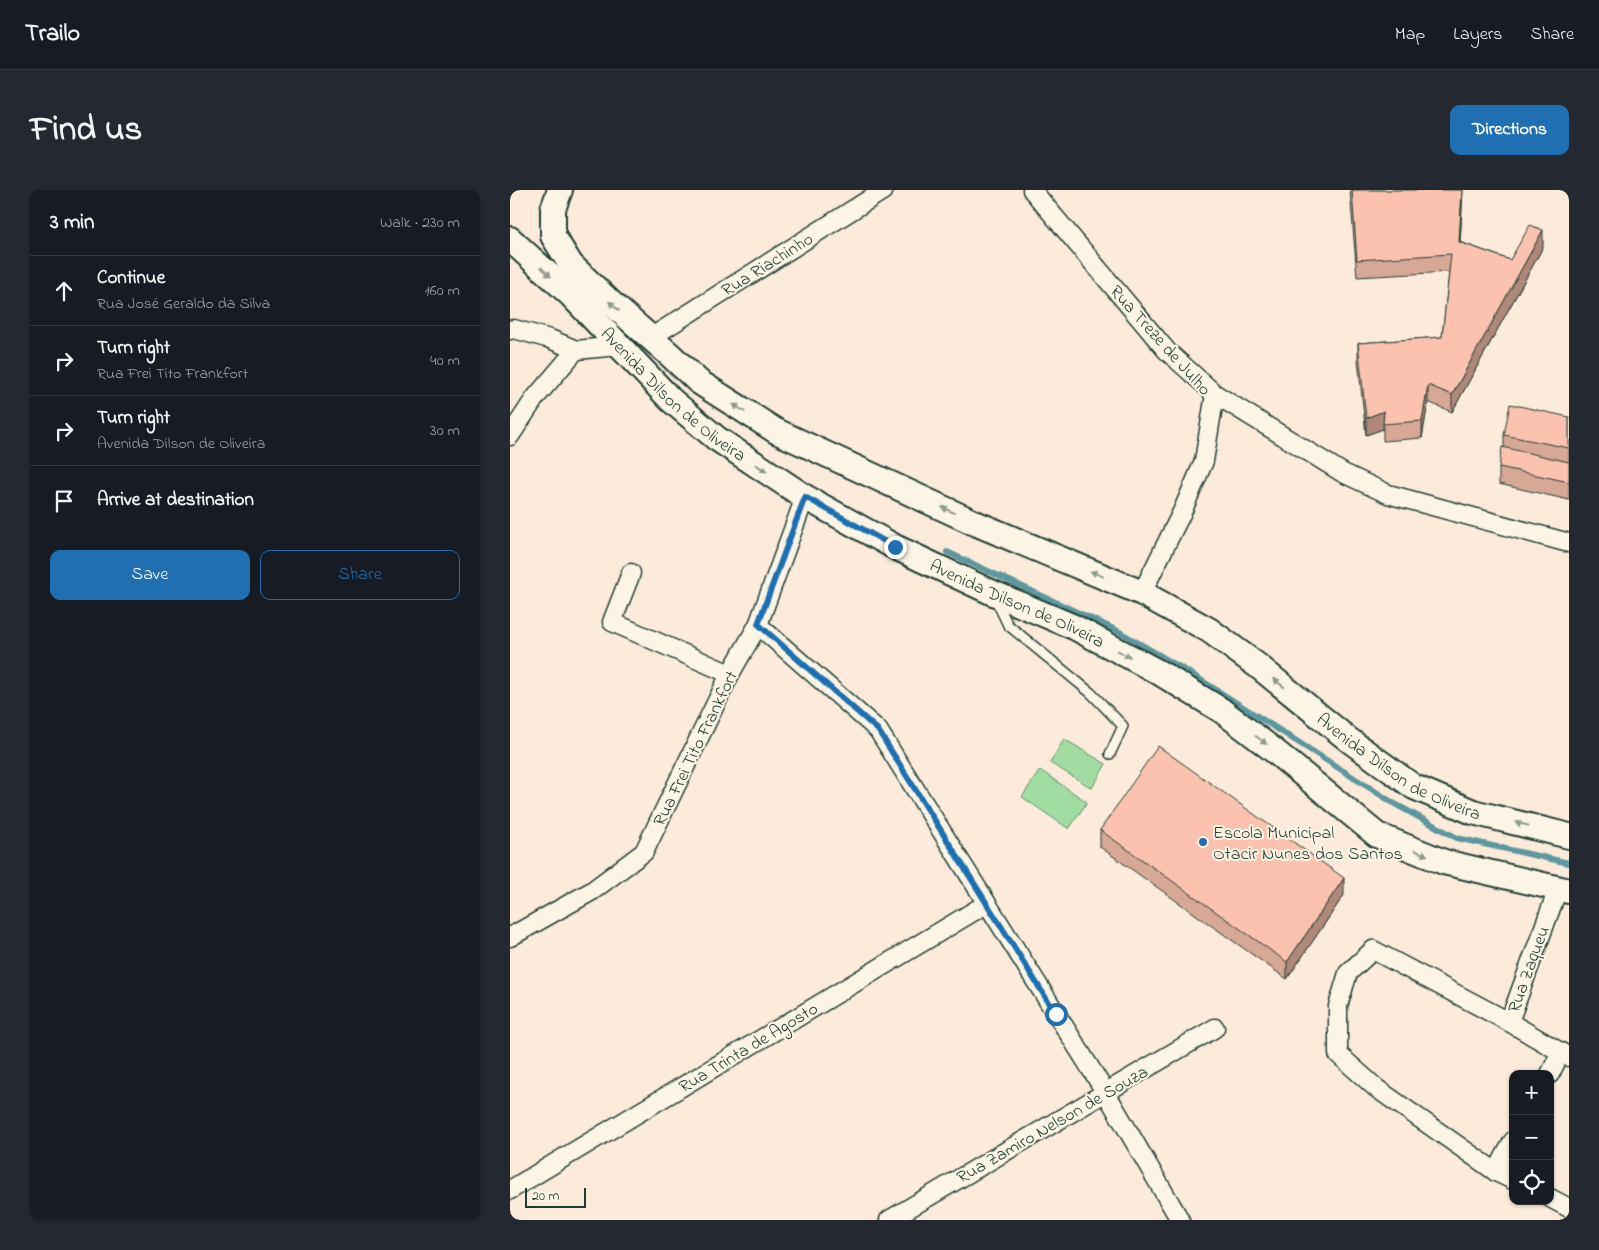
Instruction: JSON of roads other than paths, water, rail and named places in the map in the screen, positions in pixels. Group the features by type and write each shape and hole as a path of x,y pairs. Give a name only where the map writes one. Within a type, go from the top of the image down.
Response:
{"main road":[{"name":"Avenida Dilson de Oliveira","path":"560,190 554,209 553,236 571,264 611,303 699,382 776,431 975,522 1142,593 1209,630 1258,666 1349,740 1414,787 1473,812 1569,836"},
{"name":"Avenida Dilson de Oliveira","path":"510,239 571,295 671,400 716,438 805,497 895,547 993,593 1074,627 1160,673 1221,710 1377,835 1444,862 1564,890"}],"street":[{"name":"Rua Riachinho","path":"650,338 884,190"},
{"name":"Rua Treze de Julho","path":"1032,190 1167,351 1215,394 1204,461 1182,512 1142,593"},
{"path":"510,330 514,329 550,339 576,350 618,346"},
{"path":"510,436 534,398 576,350"},
{"path":"1215,394 1342,473 1388,494 1569,543"},
{"name":"Rua Frei Tito Frankfort","path":"510,937 592,891 644,852 730,674 758,624 805,497"},
{"path":"631,573 612,622 730,674"},
{"path":"758,624 878,730 1106,1093 1180,1220"},
{"name":"Rua Zaqueu","path":"1509,1022 1564,890"},
{"name":"Rua Trinta de Agosto","path":"510,1190 986,904"},
{"path":"1509,1178 1496,1172 1376,1088 1338,1054 1338,1006 1348,973 1374,950 1565,1054 1553,1070"},
{"name":"Rua Zamiro Nelson de Souza","path":"889,1220 1215,1028"},
{"path":"1496,1172 1509,1148"},
{"path":"1554,1200 1569,1208"}],"lane":[{"path":"993,593 1008,625 1091,693 1123,726 1110,754"}],"waterway":[{"path":"947,552 1118,631 1185,670 1395,804 1457,838 1569,863"}],"place":[{"name":"Escola Municipal Otacir Nunes dos Santos","path":"1203,842"}]}
